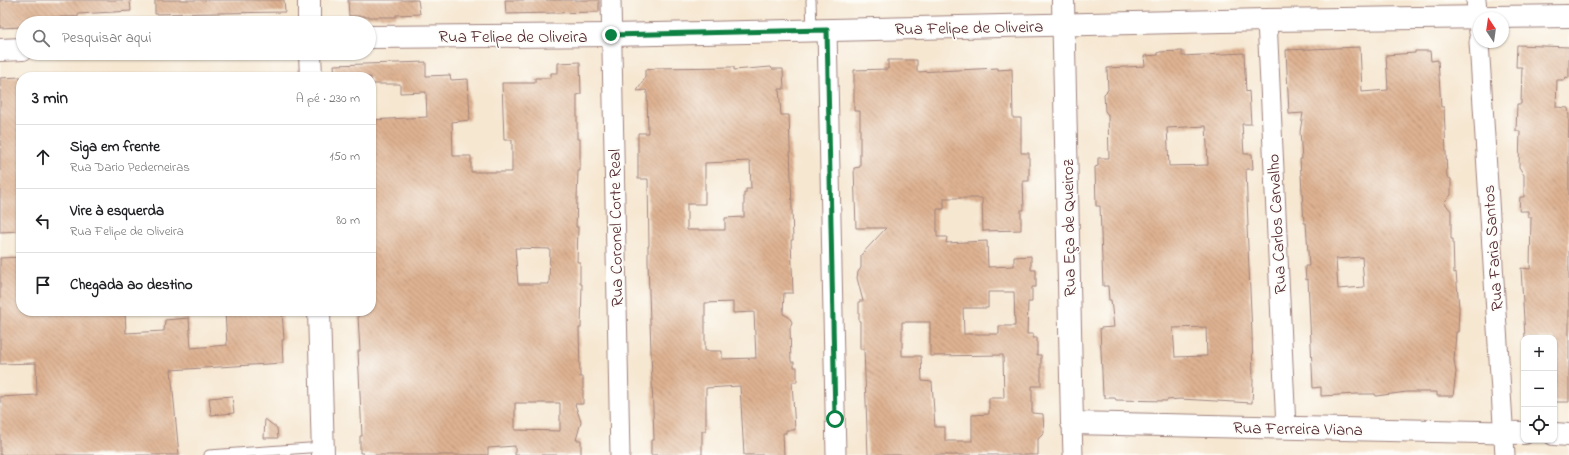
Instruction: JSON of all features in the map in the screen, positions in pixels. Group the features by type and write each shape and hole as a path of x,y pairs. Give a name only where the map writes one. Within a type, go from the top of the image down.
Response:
{"street":[{"path":"309,0 309,16"},
{"name":"Rua Coronel Corte Real","path":"611,0 620,455"},
{"name":"Rua Eça de Queiroz","path":"1063,0 1073,455"},
{"name":"Rua Felipe de Oliveira","path":"1509,17 1569,16"},
{"name":"Rua Felipe de Oliveira","path":"376,36 611,35 1267,20 1473,17"},
{"name":"Rua Carlos Carvalho","path":"1267,20 1286,428"},
{"path":"820,30 836,455"},
{"name":"Rua Faria Santos","path":"1480,48 1514,433 1505,455"},
{"path":"0,50 16,49"},
{"path":"310,60 311,72"},
{"path":"319,316 323,451"},
{"name":"Rua Ferreira Viana","path":"1072,423 1514,433"},
{"path":"1557,434 1569,435"}],"lane":[{"path":"811,0 820,30"},
{"path":"209,455 323,451"}],"building":[{"path":"0,0 130,0 131,11 78,14 78,16 16,16 16,27 0,28"},
{"path":"155,0 284,0 285,12 155,14"},
{"path":"348,0 418,0 420,14 396,15 396,17 349,16"},
{"path":"505,0 599,0 599,12 506,14"},
{"path":"1517,45 1569,47 1569,78 1566,77 1565,80 1557,80 1556,107 1568,108 1569,116 1569,402 1557,402 1557,335 1525,335 1521,268 1530,269 1531,217 1528,217 1528,211 1519,211 1520,197 1524,197 1524,175 1519,167 1520,131 1516,131 1517,104 1521,104 1522,67 1516,67"},
{"path":"1360,47 1362,92 1388,90 1386,55 1415,53 1415,51 1430,51 1431,61 1438,60 1441,107 1444,107 1447,177 1451,179 1451,195 1444,202 1451,211 1451,239 1453,239 1454,273 1456,272 1459,308 1458,332 1456,332 1454,361 1456,372 1453,396 1437,396 1437,392 1407,392 1376,396 1375,394 1357,394 1321,396 1321,387 1313,388 1308,279 1306,280 1305,266 1309,266 1306,223 1304,223 1300,159 1302,159 1300,132 1303,113 1289,114 1286,50","holes":["1362,257 1364,287 1338,289 1336,259"]},
{"path":"1182,51 1182,56 1244,53 1246,92 1249,91 1251,124 1242,124 1244,154 1252,154 1253,169 1246,169 1252,333 1252,403 1180,399 1167,401 1116,400 1115,398 1105,398 1105,395 1103,395 1100,328 1114,327 1108,286 1103,286 1100,206 1096,206 1095,167 1098,166 1098,158 1109,158 1108,115 1105,111 1104,94 1108,90 1107,68 1145,66 1144,56 1158,55 1160,52","holes":["1206,126 1208,165 1169,166 1167,128","1206,327 1207,356 1175,357 1173,328"]},
{"path":"888,60 917,60 917,72 998,68 998,70 1012,69 1013,118 1021,118 1021,153 1029,153 1029,181 1023,181 1024,210 1021,210 1021,230 983,231 982,198 944,198 944,209 937,209 937,237 947,237 946,243 987,241 988,267 1014,266 1014,257 1031,256 1031,270 1036,270 1036,287 1032,287 1032,302 1028,302 1027,334 1033,334 1033,338 1037,338 1037,355 1041,355 1041,386 1032,386 1032,413 1043,414 1044,433 1038,439 1038,455 868,455 864,349 860,349 859,321 859,301 863,301 857,278 858,272 861,268 861,255 886,228 856,228 854,168 860,167 860,111 854,111 854,70 888,69","holes":["988,292 1014,292 1015,326 999,326 999,334 964,334 963,308 988,308","902,322 930,322 930,356 1003,355 1004,398 989,398 989,414 972,415 972,441 945,441 945,427 935,427 932,382 922,381 921,356 902,356"]},
{"path":"426,62 426,76 450,75 451,80 468,79 470,120 452,122 453,156 471,156 471,172 512,172 512,140 504,140 502,83 535,83 535,78 551,78 551,73 558,73 558,63 580,62 581,94 577,95 577,139 580,139 580,171 578,171 576,227 578,227 577,262 580,262 580,284 582,284 581,328 579,328 580,377 583,377 583,404 575,404 581,422 576,440 581,440 581,455 515,455 515,446 488,448 488,455 363,455 363,453 360,453 360,436 362,436 358,316 376,316 376,120 427,117 426,92 400,93 400,84 376,84 376,72 335,72 334,65","holes":["515,248 550,249 549,284 518,284","515,403 560,403 560,431 515,430"]},
{"path":"734,67 734,70 771,67 772,69 783,69 784,89 779,89 781,115 789,115 793,293 784,293 783,314 789,317 792,322 790,328 791,362 794,362 794,367 797,367 797,382 792,382 795,430 786,430 786,433 783,433 784,455 744,455 740,386 706,388 706,431 702,431 702,455 651,455 651,440 654,440 648,262 648,179 638,179 638,133 648,133 647,92 646,90 637,91 645,78 645,70 655,68","holes":["750,161 751,189 746,189 746,193 744,193 744,217 725,218 725,230 687,230 687,204 705,204 705,163","733,302 733,313 754,312 756,358 722,359 722,351 705,351 705,303"]},
{"path":"16,77 16,231 0,232 0,78"},
{"path":"16,257 16,316 125,316 126,333 164,331 165,320 189,318 191,348 227,345 225,316 282,316 284,340 282,340 283,363 171,370 179,455 0,455 0,397 37,395 36,363 0,364 0,258"},
{"path":"232,396 234,413 211,415 209,398"},
{"path":"265,419 277,428 278,438 264,438"}],"route":[{"path":"611,35 827,30 835,419"}]}
